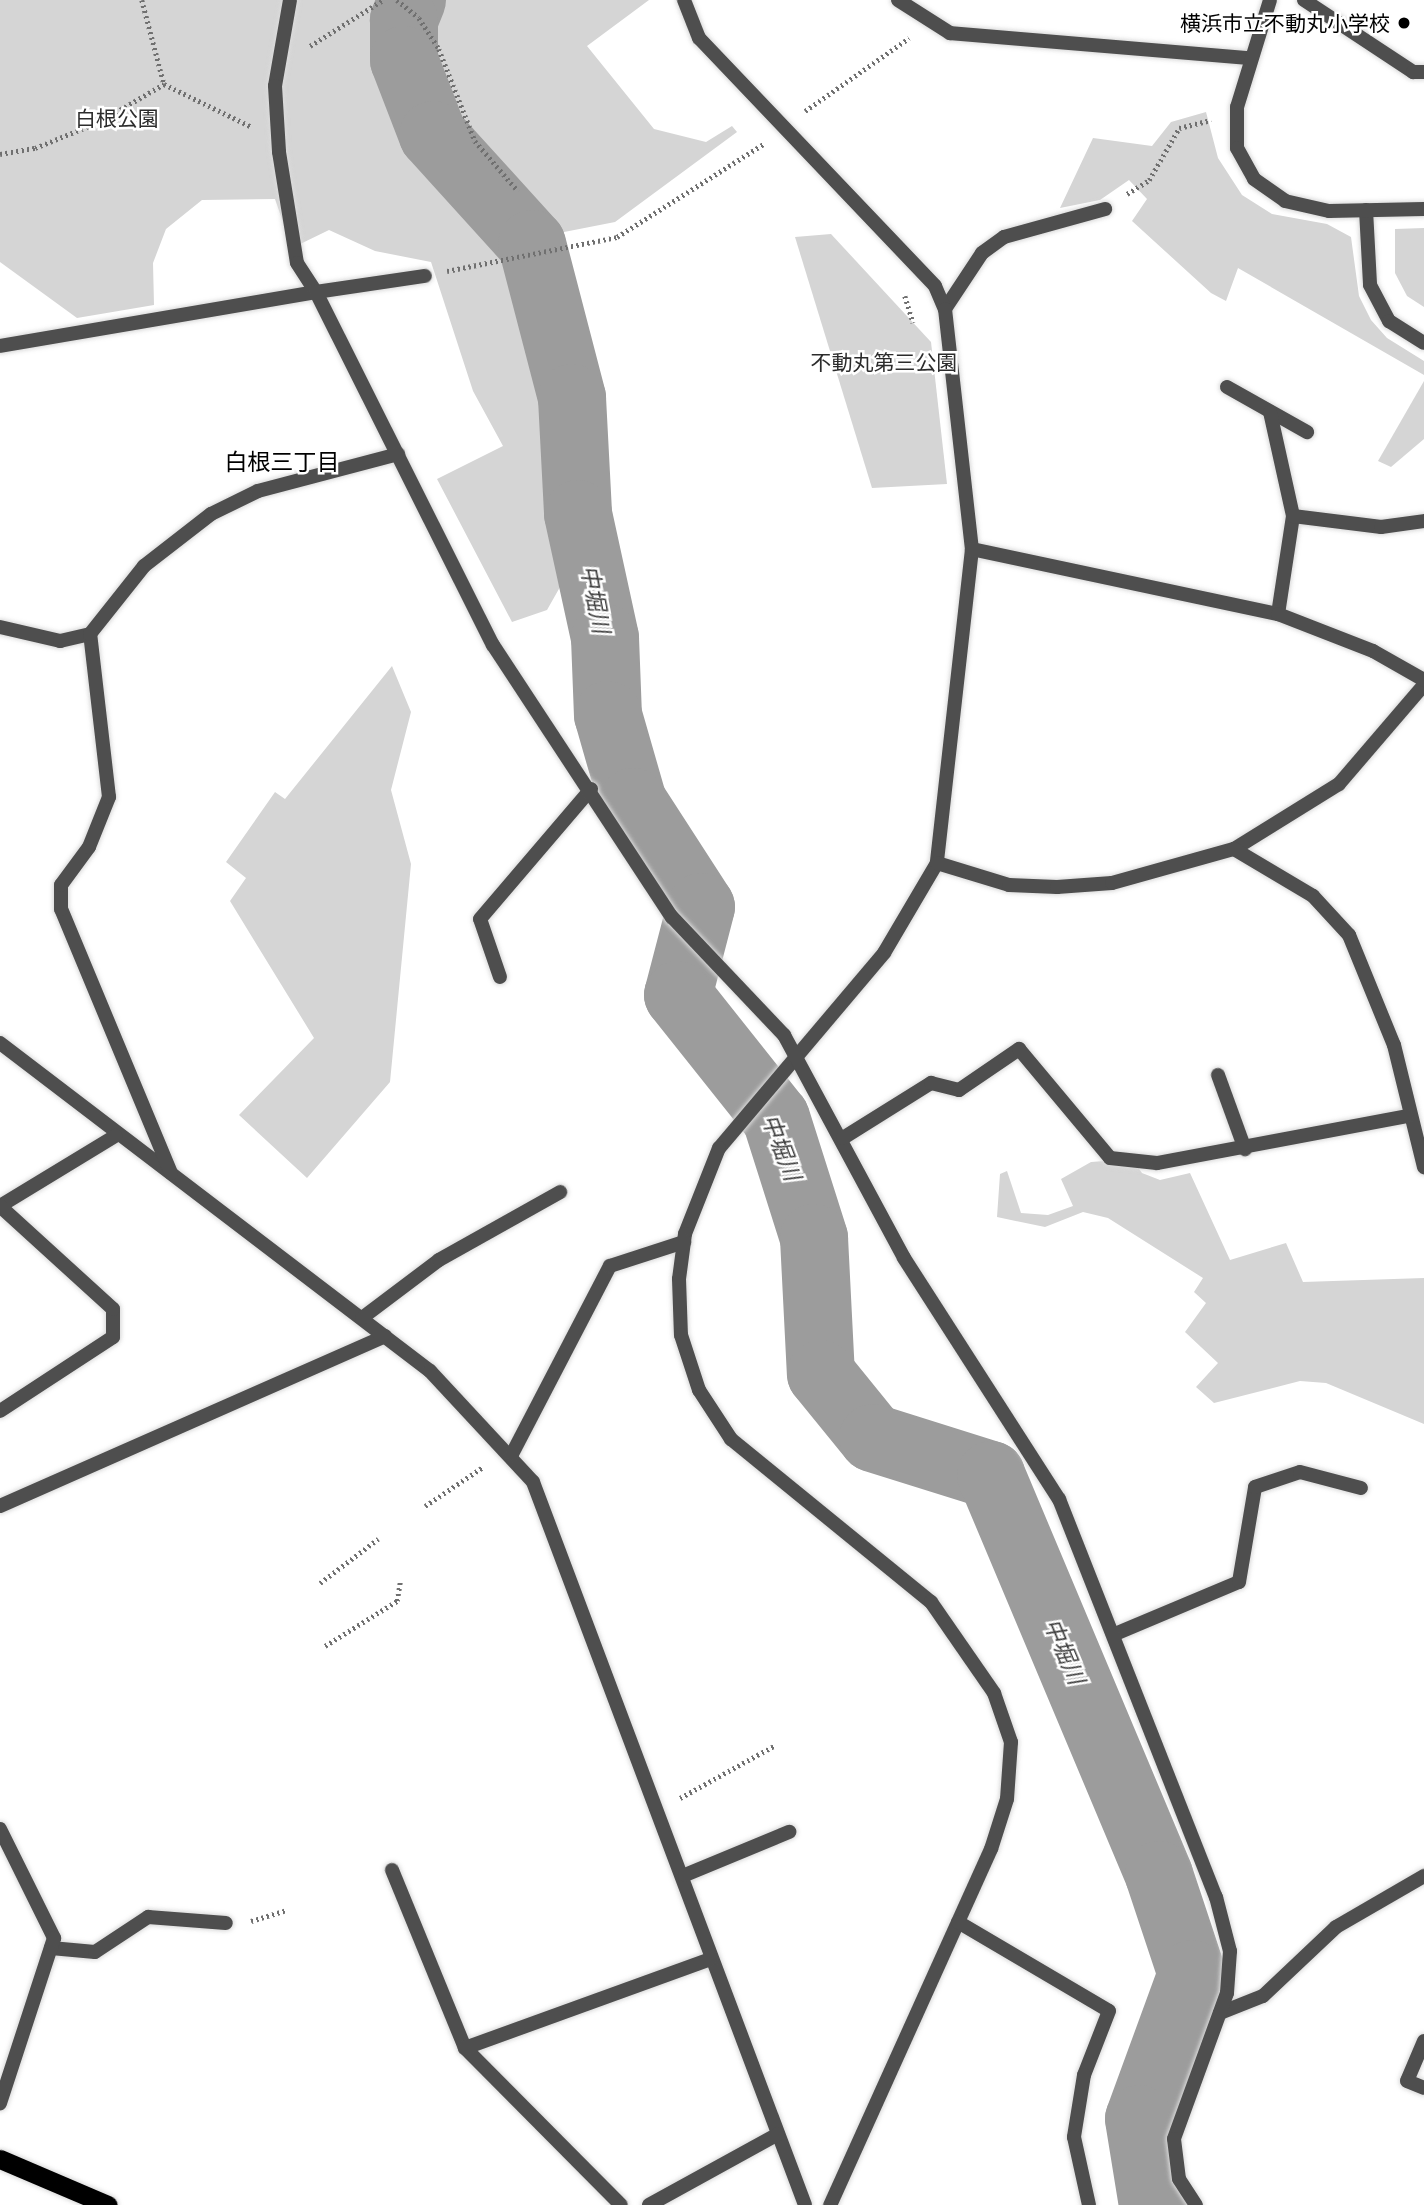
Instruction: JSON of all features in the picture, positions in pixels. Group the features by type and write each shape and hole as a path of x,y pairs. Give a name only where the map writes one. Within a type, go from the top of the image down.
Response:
{"highway":[{"path":"0,2159 108,2205"}],"street":[{"path":"290,0 275,86 278,141 297,263 316,292 493,645 591,789 672,917 714,957 795,1056 843,1138 904,1258 1059,1499 1115,1634 1216,1897 1230,1951 1220,2013 1174,2138 1179,2179 1196,2205"},
{"path":"684,0 699,38 935,286 945,309 972,549 937,863 884,953 747,1112 701,1186 684,1242 681,1335 699,1390 731,1439 931,1602 994,1693 1011,1742 1007,1799 958,1922 830,2205"},
{"path":"898,0 950,33 1248,58"},
{"path":"1270,0 1248,58 1237,107 1237,148 1254,179 1285,201 1329,211 1424,209"},
{"path":"1304,0 1413,72 1424,72"},
{"path":"945,309 982,253 1004,237 1105,209"},
{"path":"1366,210 1370,285 1389,321 1424,343"},
{"path":"0,346 425,276"},
{"path":"1227,387 1307,432"},
{"path":"1270,412 1293,516 1278,614"},
{"path":"0,628 60,641 90,634 144,566 211,514 258,491 398,454"},
{"path":"1293,516 1381,527 1424,521"},
{"path":"972,549 1278,614 1373,651 1424,680"},
{"path":"90,634 109,797 89,847 61,885 61,909 171,1174"},
{"path":"937,863 1009,885 1057,887 1112,883 1234,849 1339,784 1424,685"},
{"path":"500,977 480,919 591,789"},
{"path":"1234,849 1313,896 1349,935 1394,1045 1407,1116 1424,1167"},
{"path":"0,1043 115,1136 171,1174 430,1371 512,1454 533,1482 685,1875 711,1959 805,2205"},
{"path":"843,1138 931,1083 959,1090 1019,1049 1110,1158 1157,1163 1245,1149 1407,1116"},
{"path":"1218,1076 1245,1149"},
{"path":"0,1411 113,1337 113,1309 0,1206 115,1136"},
{"path":"362,1318 439,1260 560,1192"},
{"path":"512,1454 610,1266 684,1242"},
{"path":"0,1506 385,1336"},
{"path":"1115,1634 1239,1582 1255,1487 1300,1472 1361,1488"},
{"path":"0,1829 54,1938 0,2103"},
{"path":"685,1875 789,1832"},
{"path":"392,1870 465,2048 621,2205"},
{"path":"1220,2013 1263,1996 1336,1927 1424,1875"},
{"path":"51,1948 95,1952 148,1917 226,1923"},
{"path":"958,1922 1109,2011 1084,2075 1074,2137 1089,2205"},
{"path":"465,2048 711,1959"},
{"path":"1424,2041 1407,2081 1424,2088"},
{"path":"649,2205 778,2134"}],"path":[{"path":"142,0 164,84 278,141"},
{"path":"298,53 383,0"},
{"path":"397,0 419,18 475,141 518,191"},
{"path":"800,114 921,29"},
{"path":"0,154 34,148 101,121 164,84"},
{"path":"1105,209 1149,180 1179,128 1212,122"},
{"path":"425,276 604,238 748,155"},
{"path":"905,296 913,323"},
{"path":"425,1506 512,1454"},
{"path":"320,1583 378,1539"},
{"path":"325,1646 397,1601 400,1582"},
{"path":"660,1810 774,1746"},
{"path":"226,1923 270,1919 286,1910"}],"green space":[{"name":"白根公園","path":"0,0 649,0 587,46 654,129 706,142 732,126 737,132 615,222 508,243 554,428 564,580 547,610 512,622 437,479 503,446 473,391 431,262 375,251 329,230 292,248 275,199 202,200 166,229 153,263 154,305 77,318 0,262"},
{"path":"1206,112 1218,158 1242,195 1272,214 1327,224 1351,237 1359,296 1371,320 1387,338 1424,361 1424,375 1238,268 1226,301 1211,293 1132,221 1147,199 1129,180 1100,200 1060,208 1093,138 1152,146 1171,122"},
{"path":"1424,228 1424,307 1407,296 1395,273 1395,229"},
{"name":"不動丸第三公園","path":"831,234 931,342 947,484 872,488 795,237"},
{"path":"1424,381 1424,439 1391,467 1378,461"},
{"path":"392,666 411,712 391,790 411,864 390,1082 307,1178 239,1115 314,1038 230,901 246,878 226,862 275,792 285,799"},
{"path":"1132,1159 1142,1173 1160,1180 1190,1173 1230,1260 1286,1243 1303,1282 1424,1278 1424,1424 1326,1383 1300,1381 1214,1403 1196,1387 1218,1363 1185,1332 1206,1303 1194,1292 1203,1278 1108,1218 1083,1212 1045,1227 997,1217 1000,1174 1007,1171 1021,1213 1048,1215 1073,1206 1061,1179 1091,1162"}],"waterway":[{"name":"中堀川","path":"412,0 404,20 404,60 433,135 532,244 572,398 578,514 605,638 608,715 633,802 701,907 678,995 776,1118 814,1238 821,1374 873,1438 991,1475 1159,1875 1192,1974 1139,2119 1153,2205"}],"place":[{"name":"横浜市立不動丸小学校","path":"1404,23"}],"district":[{"name":"白根三丁目","path":"282,461"}]}
